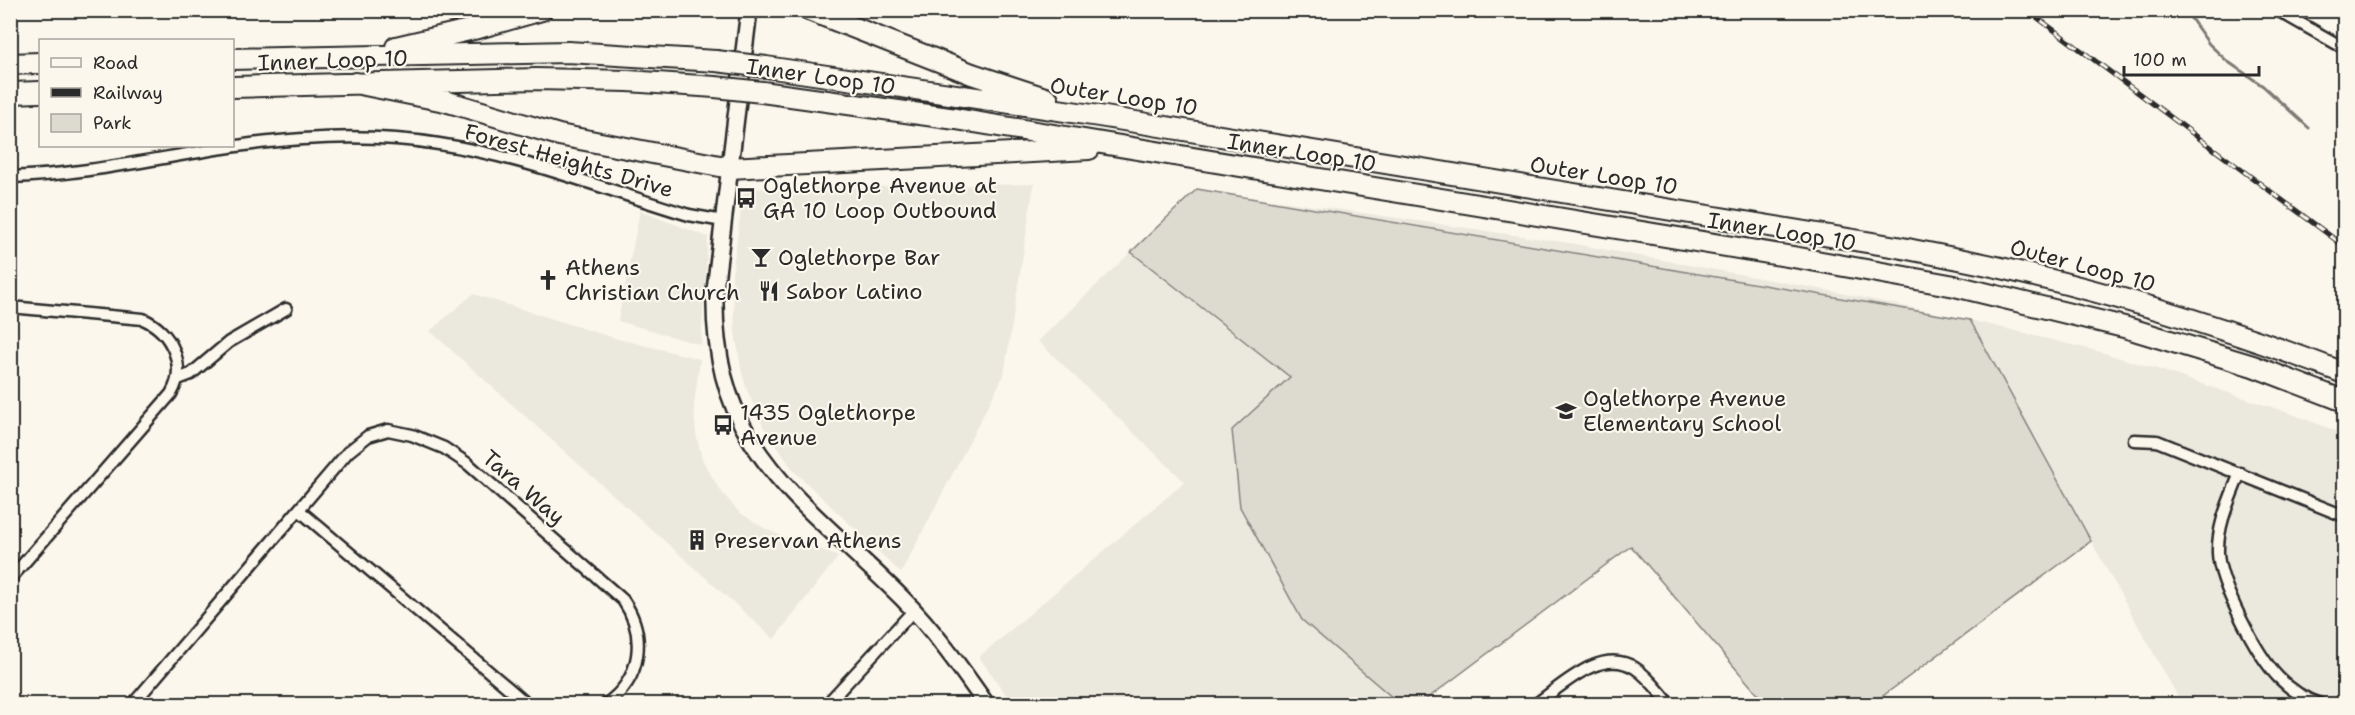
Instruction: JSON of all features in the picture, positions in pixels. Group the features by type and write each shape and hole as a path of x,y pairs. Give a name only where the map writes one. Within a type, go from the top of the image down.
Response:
{"highway":[{"path":"356,56 482,27 542,10"},
{"path":"809,10 972,74 1099,116"},
{"name":"Outer Loop 10","path":"234,59 568,52 717,61 1099,116 1844,238 2006,269 2211,326 2344,373"},
{"path":"10,64 39,63"},
{"name":"Inner Loop 10","path":"234,87 588,80 715,87 842,101 1805,259 1955,286 2058,309 2134,330 2253,366 2344,401"},
{"path":"354,83 445,101 559,135 730,168 1124,148"},
{"path":"10,93 39,92"}],"main road":[{"path":"748,10 715,290 716,335 723,374 736,412 755,449 777,478 914,610 939,639 986,705"}],"street":[{"path":"2277,10 2344,48"},
{"name":"Forest Heights Drive","path":"10,177 70,173 293,140 375,138 439,144 489,154 688,215 723,221"},
{"path":"10,307 143,319 157,326 166,335 175,354 178,379 171,394 10,579"},
{"path":"178,379 191,374 237,337 286,309"},
{"name":"Tara Way","path":"133,705 348,452 377,432 394,431 430,442 457,456 614,591 629,609 637,627 635,664 625,686 606,705"},
{"path":"2134,440 2157,441 2344,516"},
{"path":"2240,473 2225,510 2218,541 2222,579 2268,665 2288,687 2320,705"},
{"path":"299,510 527,705"},
{"path":"827,705 914,610"},
{"path":"1536,705 1587,669 1602,663 1619,662 1634,668 1643,675 1670,705"}],"shaded area":[{"path":"1034,184 1004,375 901,573 794,471 764,428 747,390 735,331 732,275 744,189"},
{"name":"Oglethorpe Avenue Elementary School","path":"1197,189 1569,243 1831,291 1970,320 2097,351 2160,370 2292,414 2344,434 2344,704 2182,704 2091,541 1872,704 1766,704 1631,546 1420,704 1013,704 979,657 1185,482 1038,341"},
{"path":"640,211 708,237 701,345 618,321"},
{"path":"473,294 614,338 700,359 694,404 696,434 702,459 719,489 739,512 762,527 838,557 774,639 430,331"}],"green space":[{"name":"Oglethorpe Avenue Elementary School","path":"1197,189 1970,320 2091,541 1872,704 1766,704 1631,546 1420,704 1400,704 1302,620 1240,507 1232,430 1290,377 1131,252"}],"waterway":[{"path":"2185,10 2209,44 2227,61 2263,86 2309,128"}],"railway":[{"path":"2027,10 2344,246"}],"place":[{"name":"Oglethorpe Avenue at GA 10 Loop Outbound","path":"746,198"},
{"name":"Oglethorpe Bar","path":"761,257"},
{"name":"Athens Christian Church","path":"548,280"},
{"name":"Sabor Latino","path":"769,291"},
{"name":"Oglethorpe Avenue Elementary School","path":"1566,411"},
{"name":"1435 Oglethorpe Avenue","path":"723,425"},
{"name":"Preservan Athens","path":"697,540"}]}
